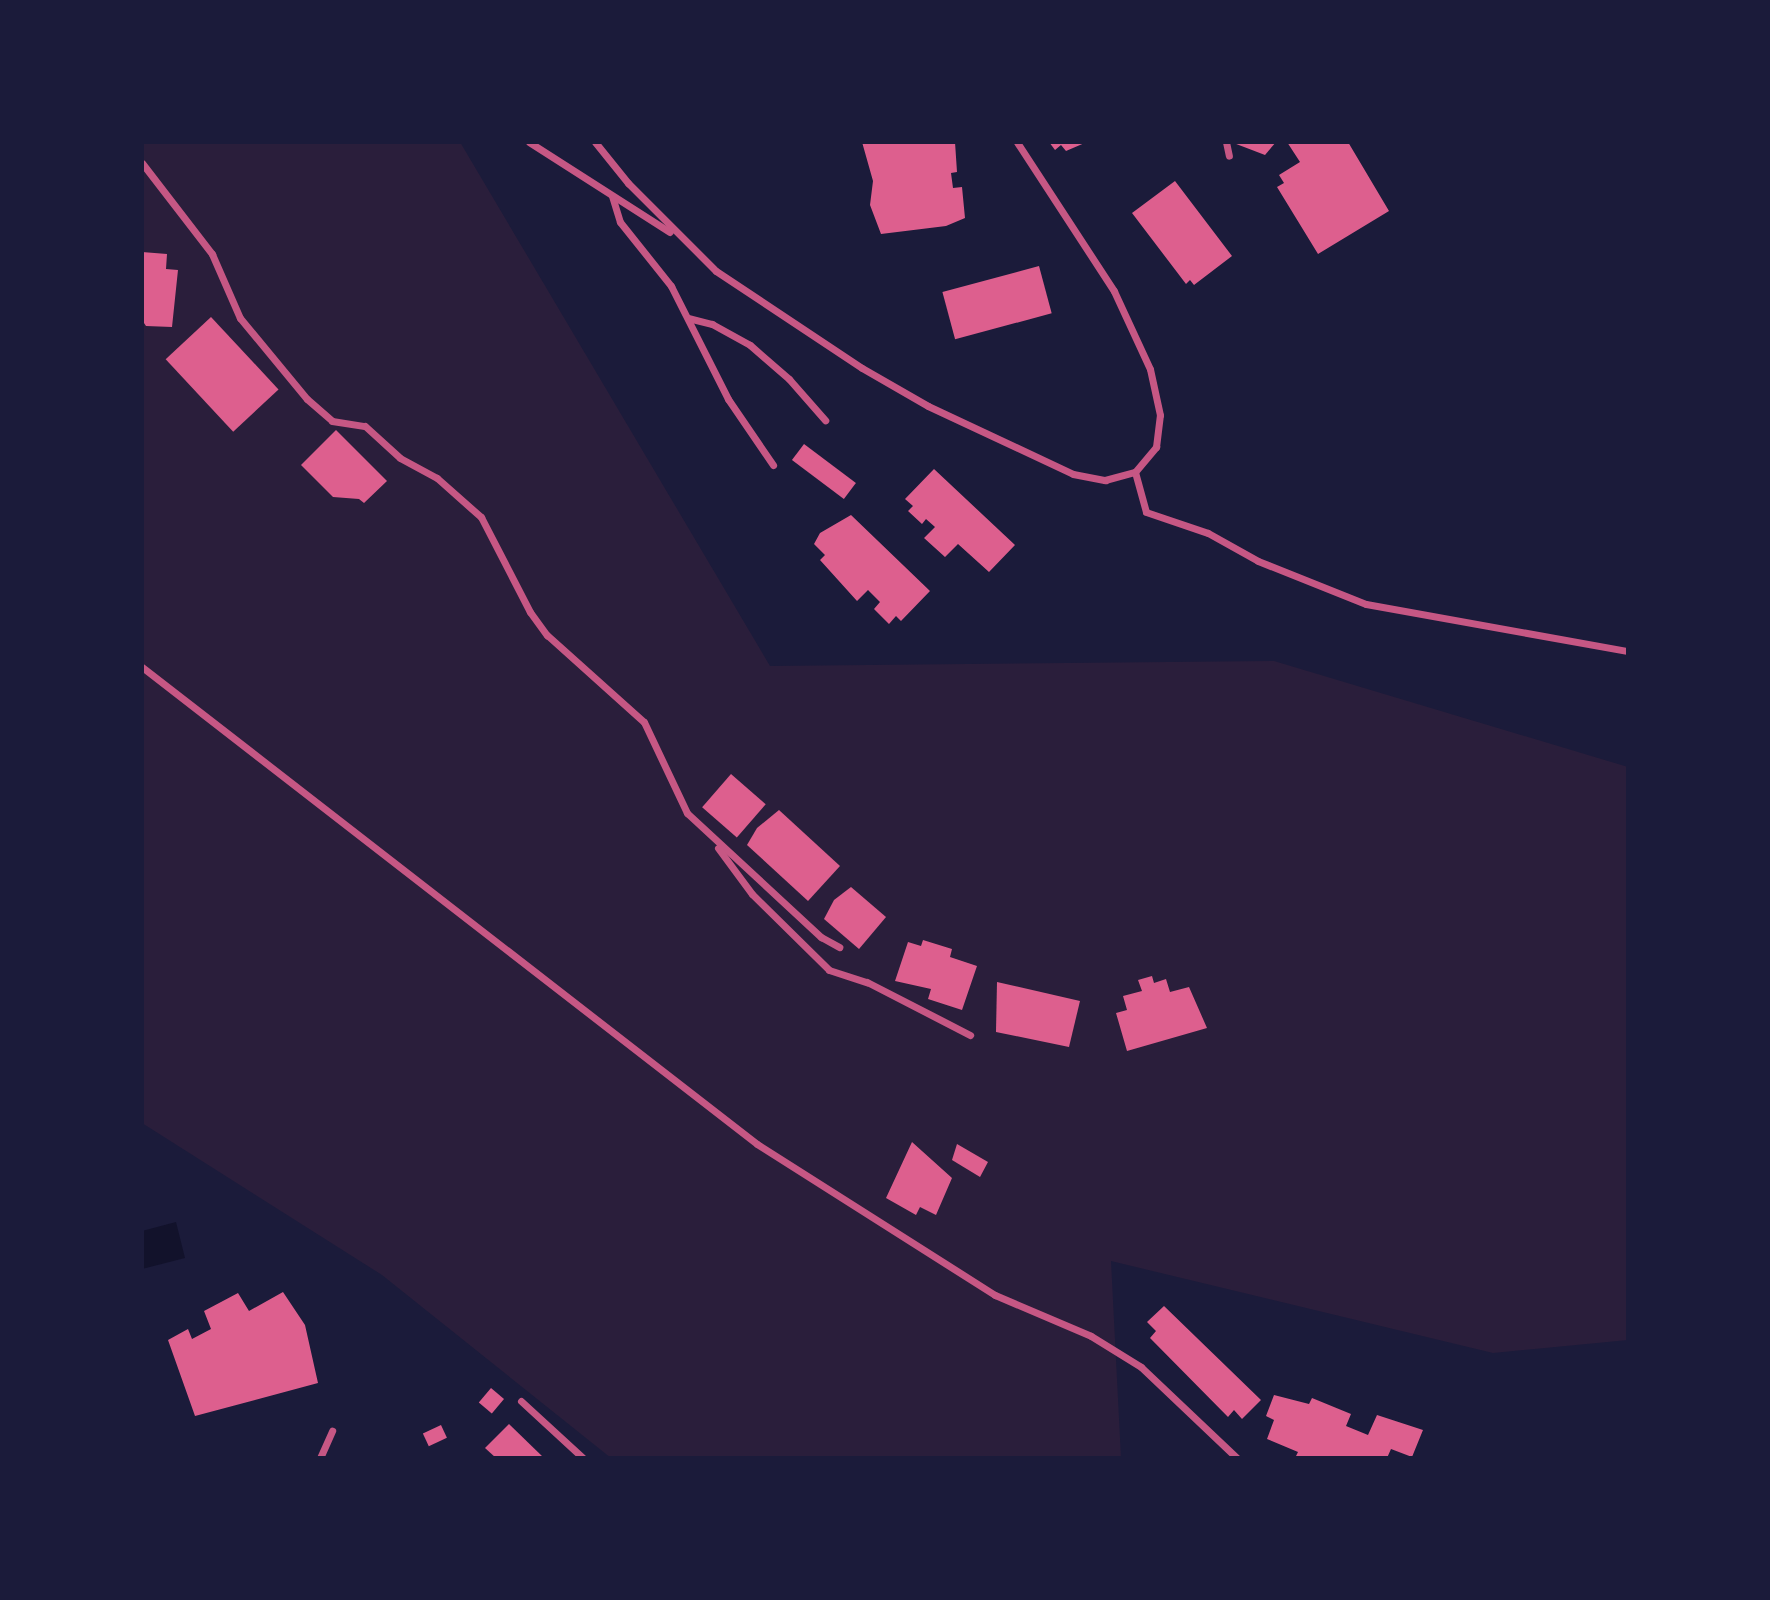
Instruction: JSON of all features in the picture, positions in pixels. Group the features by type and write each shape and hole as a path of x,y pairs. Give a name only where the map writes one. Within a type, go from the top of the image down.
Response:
{"street":[{"path":"529,142 679,237"},
{"path":"595,142 679,237 727,278 928,406 1073,474 1105,480 1135,472 1156,447 1160,415 1150,369 1115,291 1017,142"},
{"path":"1226,142 1229,156"},
{"path":"142,163 212,254 240,318 307,399 332,421 365,425 400,458 437,478 481,517 530,612 547,635 644,722 687,813 821,937 839,947"},
{"path":"612,196 620,222 671,286 728,399 774,465"},
{"path":"688,318 712,324 750,345 789,379 825,420"},
{"path":"1135,472 1146,512 1209,533 1258,561 1366,604 1628,652"},
{"path":"142,667 757,1144 995,1295 1091,1336 1140,1367 1237,1458"},
{"path":"709,836 752,894 829,970 867,982 970,1035"},
{"path":"521,1401 583,1458"},
{"path":"320,1458 332,1431"}],"shaded area":[{"path":"142,142 460,142 770,666 1274,661 1628,767 1628,1340 1493,1353 1111,1261 1121,1458 611,1458 382,1275 142,1123"},
{"path":"176,1222 185,1258 142,1269 142,1231"}],"building":[{"path":"862,142 955,142 957,172 951,173 953,188 962,187 965,218 946,226 881,234 870,205 873,181"},
{"path":"1049,142 1087,142 1066,151 1061,145 1055,150"},
{"path":"1231,142 1276,142 1265,155"},
{"path":"1287,142 1348,142 1389,211 1318,254 1277,187 1284,183 1279,175 1300,162"},
{"path":"1175,181 1232,256 1194,285 1190,280 1186,284 1132,213"},
{"path":"142,252 167,254 166,269 178,270 172,327 146,326 142,320"},
{"path":"1039,266 1052,313 955,339 942,292"},
{"path":"211,317 279,389 233,432 166,359"},
{"path":"336,430 387,481 364,503 359,499 333,497 301,465"},
{"path":"804,444 856,483 844,499 792,460"},
{"path":"934,469 1015,545 989,572 958,544 945,557 924,538 935,527 926,519 922,524 908,511 913,506 905,499"},
{"path":"851,515 930,591 901,621 896,616 889,624 874,609 880,602 868,590 857,601 820,560 825,555 814,544 820,533"},
{"path":"731,774 766,804 737,837 702,807"},
{"path":"779,810 840,866 808,901 747,845 757,828"},
{"path":"851,887 886,917 859,949 824,919 834,900"},
{"path":"923,940 952,949 950,957 977,966 962,1010 928,999 931,989 895,981 908,942 921,946"},
{"path":"1152,976 1154,983 1166,979 1170,992 1189,987 1207,1028 1127,1051 1116,1013 1127,1010 1123,996 1142,991 1138,980"},
{"path":"997,982 1080,1001 1069,1047 996,1032"},
{"path":"912,1142 952,1178 936,1215 920,1207 916,1215 886,1198"},
{"path":"957,1144 988,1162 980,1177 952,1160"},
{"path":"283,1292 305,1325 318,1383 195,1416 168,1340 188,1329 192,1339 211,1329 204,1311 238,1293 249,1311"},
{"path":"1164,1306 1261,1400 1242,1419 1234,1410 1228,1417 1150,1338 1156,1331 1147,1322"},
{"path":"491,1388 504,1399 492,1413 479,1403"},
{"path":"1274,1395 1309,1404 1312,1398 1351,1414 1346,1426 1368,1435 1377,1415 1423,1430 1412,1457 1391,1449 1387,1458 1295,1458 1298,1452 1267,1439 1274,1420 1266,1416"},
{"path":"509,1424 544,1458 496,1458 485,1448"},
{"path":"441,1425 447,1438 429,1446 423,1433"}]}
